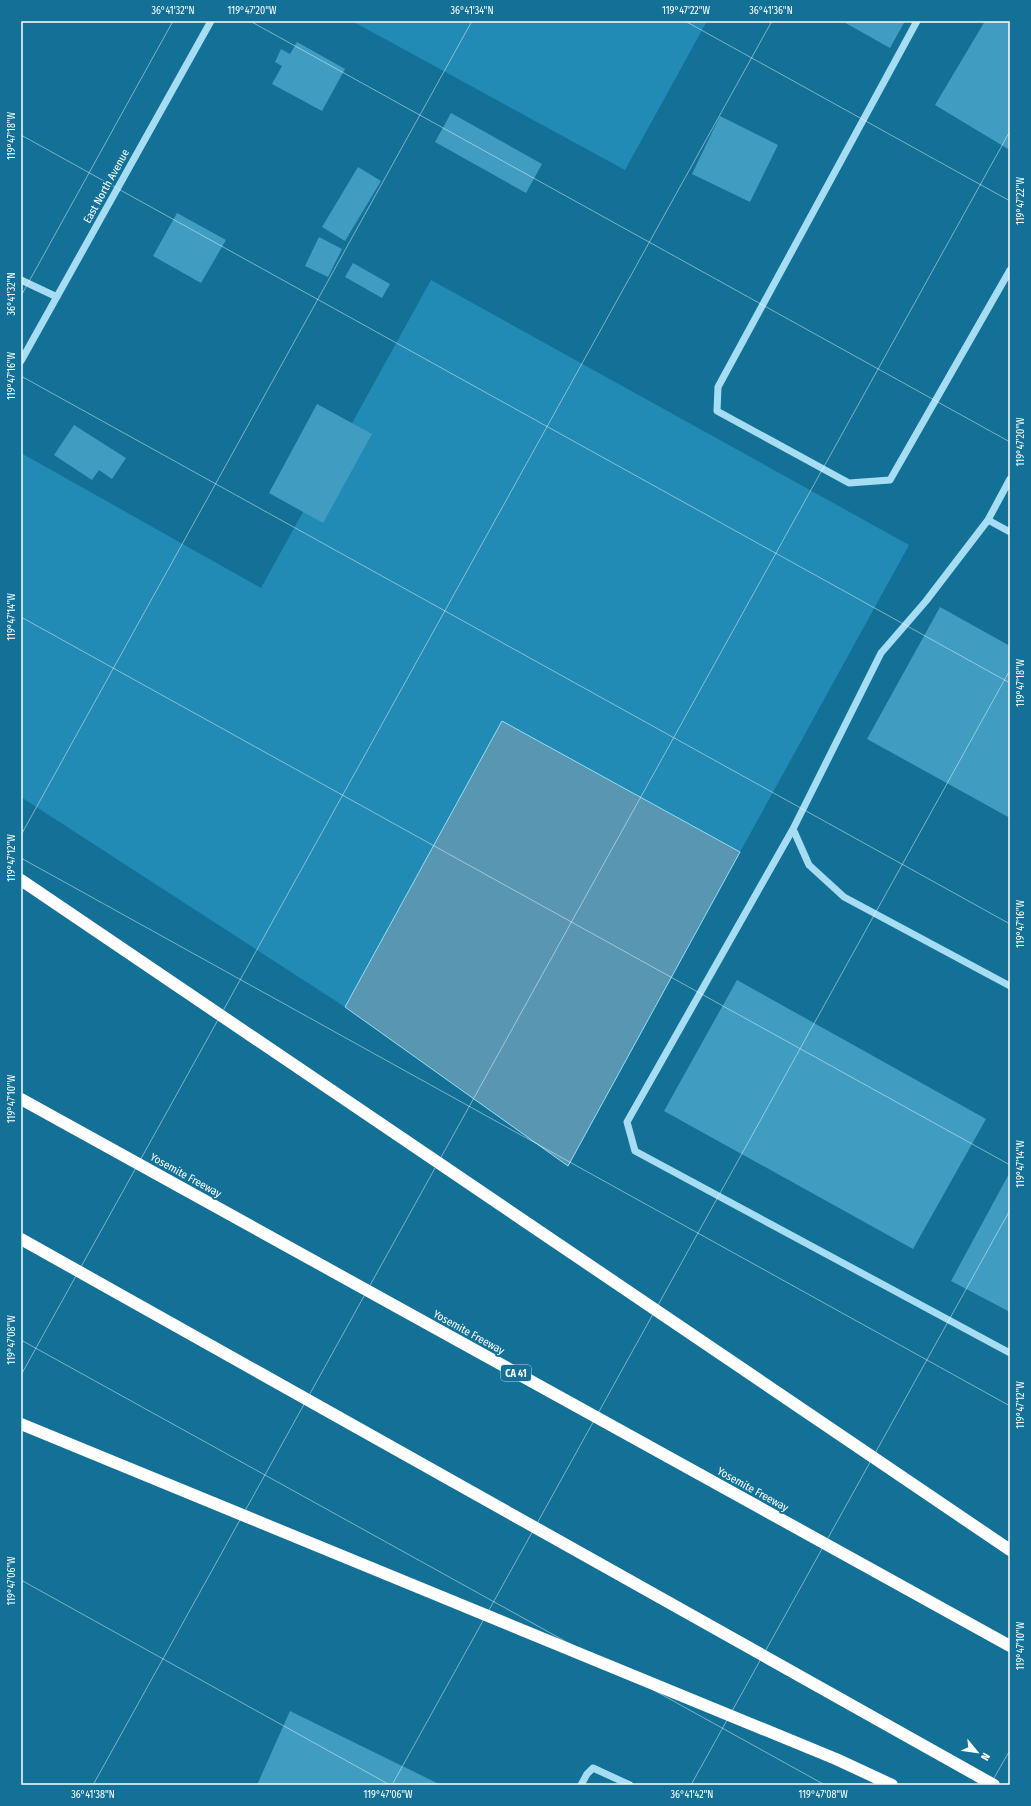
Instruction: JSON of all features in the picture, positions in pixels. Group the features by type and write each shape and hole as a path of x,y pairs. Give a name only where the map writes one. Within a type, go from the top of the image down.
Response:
{"highway":[{"path":"21,880 1010,1550"},
{"name":"Yosemite Freeway","path":"21,1099 1010,1646"},
{"path":"21,1239 994,1785"},
{"path":"21,1424 836,1759 892,1785"}],"street":[{"name":"East North Avenue","path":"21,361 211,21"},
{"path":"917,21 718,387 716,411 849,483 890,480 1010,270"},
{"path":"21,280 56,298"},
{"path":"1010,479 988,520 926,601 881,653 793,830 627,1122 635,1151 1010,1354"},
{"path":"988,520 1010,532"},
{"path":"793,830 809,865 844,897 1010,986"},
{"path":"581,1785 587,1774 593,1768 630,1785"}],"shaded area":[{"path":"352,21 707,21 625,170"},
{"path":"431,280 909,545 740,852 502,721 345,1007 21,797 21,453 261,588"},
{"path":"502,721 740,852 568,1166 345,1007"}],"building":[{"path":"842,21 905,21 890,48"},
{"path":"985,21 1010,21 1010,145 1008,149 935,105"},
{"path":"297,42 345,69 322,111 272,84 282,66 275,62 281,49 290,54"},
{"path":"451,113 542,164 526,193 435,142"},
{"path":"720,116 778,145 750,202 692,174"},
{"path":"358,167 381,181 345,241 322,227"},
{"path":"177,213 226,240 201,283 153,256"},
{"path":"319,237 342,249 328,277 305,266"},
{"path":"353,263 390,284 382,298 345,277"},
{"path":"317,404 372,434 323,523 269,493"},
{"path":"74,425 126,458 112,479 99,470 92,480 54,455"},
{"path":"940,607 1010,646 1010,818 867,739"},
{"path":"737,980 986,1119 913,1249 664,1111"},
{"path":"1010,1172 1010,1312 951,1281"},
{"path":"290,1711 441,1785 257,1785"}]}
